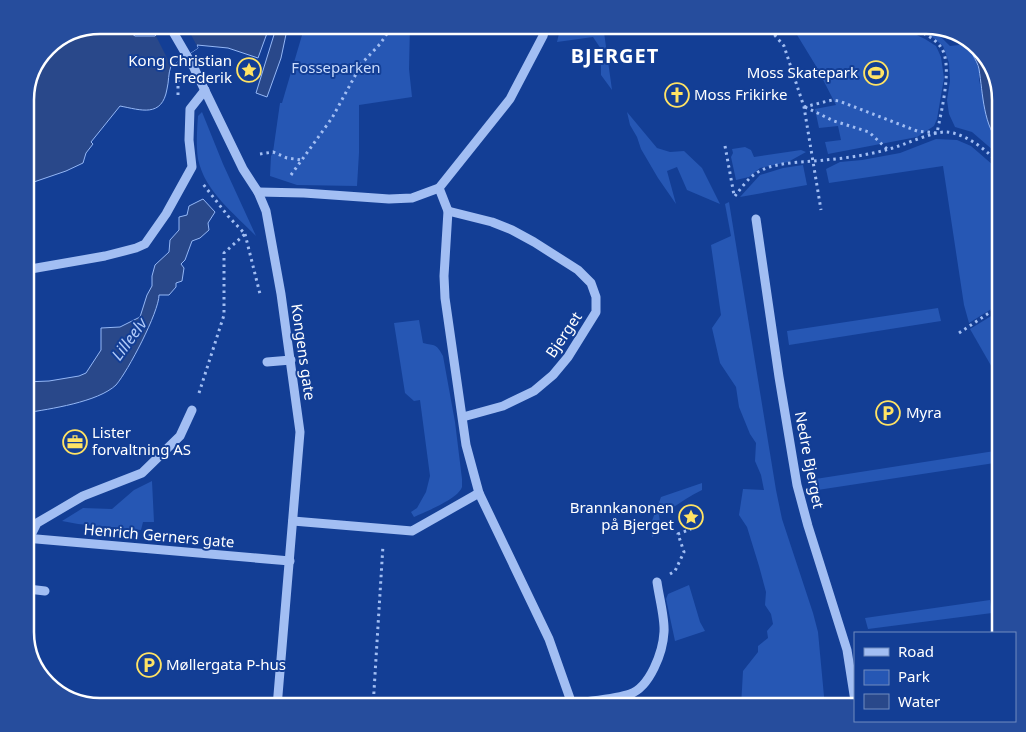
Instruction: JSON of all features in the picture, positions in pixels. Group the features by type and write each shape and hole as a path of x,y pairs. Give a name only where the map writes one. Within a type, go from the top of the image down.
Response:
{"street":[{"name":"Kongens gate","path":"174,34 205,90 243,169 258,192 266,211 270,231 300,432 278,698"},
{"path":"258,192 389,199 412,198 439,188 510,99 544,34"},
{"path":"34,268 105,256 145,244 166,214 192,167 190,109 205,90"},
{"path":"439,188 448,211 444,276 466,444 479,493 549,639 569,698"},
{"name":"Bjerget","path":"448,211 492,222 534,242 578,270 591,282 596,297 596,312 568,357 553,375 534,391 504,406 463,417"},
{"name":"Nedre Bjerget","path":"756,219 779,377 798,484 808,526 847,650 854,695"},
{"path":"267,362 290,360"},
{"path":"34,528 37,523 83,496 142,473 180,436 192,410"},
{"path":"293,522 412,531 479,493"},
{"name":"Henrich Gerners gate","path":"34,539 290,562"},
{"path":"611,698 630,694 639,689 650,676 660,655 665,631 657,582"},
{"path":"34,590 45,592"}],"path":[{"path":"287,181 332,118 362,63 387,34"},
{"path":"775,34 784,46 804,107 821,210"},
{"path":"923,34 935,41 944,52 946,58 937,133"},
{"path":"804,107 832,100 839,101 917,131 948,132 973,142 992,157"},
{"path":"804,107 834,121 869,132 888,150"},
{"path":"725,146 735,196 746,182 763,169 804,161 832,159 888,150 937,133"},
{"path":"260,154 273,152 287,158 302,160"},
{"path":"192,167 204,187 245,234 260,294"},
{"path":"192,410 224,315 224,253 245,234"},
{"path":"959,332 992,311"},
{"path":"657,582 675,571 684,552 678,534 691,530"},
{"path":"374,698 384,541"}],"green space":[{"name":"Fosseparken","path":"302,34 410,34 409,69 412,97 359,105 357,186 297,185 270,176 271,156 280,103 282,103"},
{"path":"559,34 604,34 612,90 601,75 601,49 593,37 557,42"},
{"name":"Moss Skatepark","path":"796,34 915,34 925,39 936,46 941,57 944,78 937,119 934,126 917,137 828,154 825,142 841,140 838,126 819,128 815,109 836,105"},
{"path":"930,35 938,35 950,46 962,45 972,52 979,70 979,80 992,131 992,149 972,132 955,127 949,114 947,100 950,81 949,63 943,46"},
{"path":"202,112 223,164 256,236 221,201 207,182 202,171 198,159 197,138 198,116"},
{"path":"627,112 657,148 670,152 684,151 702,168 720,204 687,190 677,167 667,171 676,204 641,149 630,125"},
{"path":"936,139 957,140 971,146 992,164 992,309 969,323 964,305 943,166 829,183 826,169 840,162 900,153"},
{"path":"745,147 751,150 754,157 801,150 806,152 788,162 760,168 749,177 736,180 731,157 732,149"},
{"path":"803,165 807,185 740,197 760,175 783,168"},
{"path":"729,202 782,519 818,632 824,698 742,698 743,671 758,652 758,646 768,638 767,631 773,624 771,614 765,605 766,592 747,527 739,515 743,489 764,490 761,475 755,461 756,443 750,434 739,407 736,387 720,363 712,328 721,315 711,245 731,236 725,204"},
{"path":"938,308 941,321 789,345 787,331"},
{"path":"992,316 992,367 970,329"},
{"path":"419,320 423,343 437,347 443,356 455,422 462,487 459,492 448,500 414,517 411,512 417,508 426,492 430,476 420,400 414,401 405,393 394,323"},
{"path":"992,451 992,463 811,491 809,480"},
{"path":"152,481 154,522 143,522 141,530 62,521 83,508 112,509 134,490"},
{"path":"702,483 702,490 659,515 661,530 652,537 650,526 661,497"},
{"path":"689,585 700,622 705,631 675,641 666,599 668,594"},
{"path":"990,600 992,613 868,629 865,618"}],"water":[{"path":"100,34 155,36 157,34 267,34 258,58 228,48 197,45 198,48 171,66 167,89 160,104 150,110 120,106 91,142 93,144 86,153 83,163 34,182 34,96 36,83 47,60 56,50 79,37"},
{"path":"274,34 286,34 281,58 267,97 256,93"},
{"path":"972,52 979,60 990,83 992,92 992,131 987,119 979,69"},
{"name":"Lilleelv","path":"203,199 215,212 208,223 209,230 200,238 192,241 185,260 181,264 184,268 182,281 176,283 176,287 169,295 159,295 154,314 142,341 116,385 98,396 86,400 34,411 34,382 49,381 86,373 101,350 101,328 120,327 140,317 152,286 155,265 169,252 170,240 179,230 179,217 187,215 189,206"}],"pier":[{"path":"158,34 191,34 198,48 171,66 156,36"}],"place":[{"name":"Kong Christian Frederik","path":"249,70"},
{"name":"Moss Skatepark","path":"876,73"},
{"name":"Moss Frikirke","path":"677,95"},
{"name":"Myra","path":"888,413"},
{"name":"Lister forvaltning AS","path":"75,442"},
{"name":"Brannkanonen på Bjerget","path":"691,517"},
{"name":"Møllergata P-hus","path":"149,665"}],"district":[{"name":"BJERGET","path":"615,56"}]}
